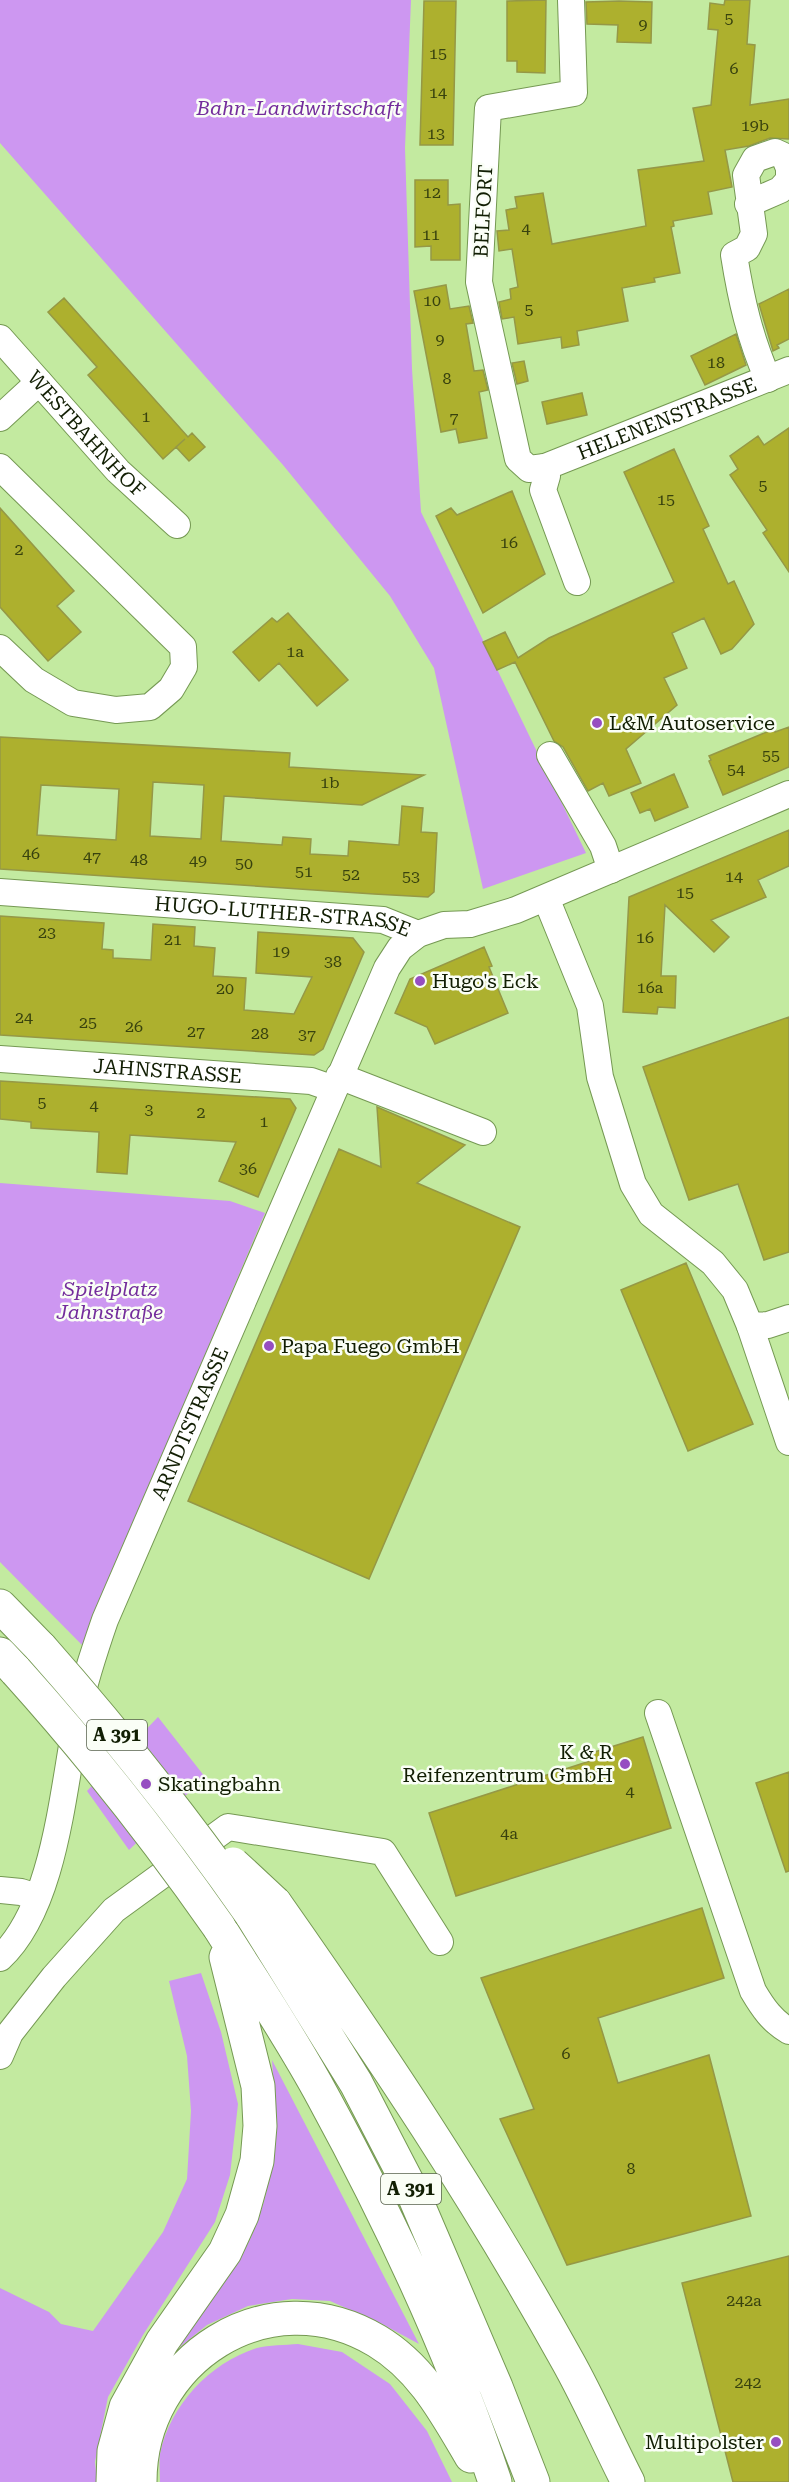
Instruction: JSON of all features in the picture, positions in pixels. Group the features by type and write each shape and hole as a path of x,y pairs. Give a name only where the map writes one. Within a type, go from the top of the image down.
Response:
{"highway":[{"name":"A 391","path":"0,1606 41,1648 141,1765 188,1826 263,1908 413,2193 496,2387 533,2482"},
{"name":"A 391","path":"8,1662 109,1778 182,1873 219,1927 322,2095 383,2213 425,2304 469,2406 495,2482"},
{"path":"263,1908 378,2051 459,2175 568,2361 628,2482"},
{"path":"113,2482 114,2451 126,2407 162,2342 225,2252 242,2215 257,2161 260,2126 258,2086 219,1927"},
{"path":"140,2482 141,2459 152,2417 172,2380 183,2368 213,2342 232,2332 256,2324 301,2318 327,2321 354,2329 395,2353 414,2370 434,2394 486,2482"}],"street":[{"name":"BELFORT","path":"545,467 529,469 518,459 479,282 488,108 574,93 571,0"},
{"path":"748,204 754,234 747,248 734,255 742,307 756,352 779,374"},
{"name":"WESTBAHNHOF","path":"0,338 118,471 177,525"},
{"name":"HELENENSTRASSE","path":"545,467 779,374"},
{"path":"0,418 39,382"},
{"path":"0,467 183,647 184,667 171,689 150,707 116,710 73,703 34,680 0,648"},
{"path":"545,467 547,476 543,490 577,582"},
{"path":"550,755 603,846 611,870"},
{"name":"HUGO-LUTHER-STRASSE","path":"0,892 383,920 418,934 444,925 470,924 495,917 546,898 789,794"},
{"path":"546,898 590,1006 600,1077 633,1184 651,1214 713,1263 735,1290 782,1400 789,1442"},
{"name":"ARNDTSTRASSE","path":"0,1958 17,1938 38,1897 50,1858 84,1684 105,1620 387,968 400,948 418,934"},
{"name":"JAHNSTRASSE","path":"0,1059 336,1083 483,1132"},
{"path":"750,1326 768,1325 789,1318"},
{"path":"658,1713 753,1991 763,2009 779,2025 789,2031"},
{"path":"0,2056 10,2033 54,1977 114,1910 228,1827 383,1852 440,1942"},
{"path":"0,1890 21,1892 38,1897"}],"green space":[{"name":"Bahn-Landwirtschaft","path":"0,0 411,0 405,148 412,369 421,512 586,853 483,889 434,668 390,596 283,465 0,143"},
{"name":"Spielplatz Jahnstraße","path":"0,1183 230,1201 265,1213 82,1645 0,1562"},
{"name":"Skatingbahn","path":"158,1717 205,1777 129,1850 87,1791"},
{"path":"201,1973 221,2032 238,2104 230,2175 215,2222 143,2335 108,2397 95,2462 97,2482 0,2482 0,2288 49,2312 61,2324 93,2331 163,2232 187,2179 191,2111 187,2056 169,1981"},
{"path":"272,2060 419,2344 382,2324 330,2301 292,2299 248,2306 207,2325 170,2355 232,2271 258,2221 266,2195 274,2143"},
{"path":"298,2344 342,2352 390,2384 427,2431 452,2482 160,2482 160,2454 165,2436 183,2403 208,2375 223,2364 257,2348"}],"building":[{"path":"546,0 545,73 517,72 517,61 507,61 507,1"},
{"path":"725,0 750,0 747,44 755,45 750,105 789,99 789,139 770,138 749,146 725,150 732,187 708,192 712,214 673,221 674,226 671,227 680,273 654,278 655,282 622,288 628,321 577,331 579,345 562,348 561,337 518,344 514,317 502,319 499,302 511,299 510,289 518,287 512,249 499,251 497,231 509,230 506,210 517,208 515,197 543,193 552,244 646,226 638,170 704,161 693,108 711,105 718,30 708,29 710,3 724,5"},
{"path":"424,1 456,1 453,145 420,145"},
{"path":"586,2 652,2 651,43 617,42 618,25 587,24"},
{"path":"415,180 448,180 448,205 460,204 460,260 431,260 431,246 415,247"},
{"path":"446,285 450,309 469,306 473,323 466,324 474,371 483,370 488,390 479,392 487,438 459,443 456,429 441,432 414,291"},
{"path":"789,289 789,339 777,345 779,348 773,351 759,304"},
{"path":"64,298 188,437 192,433 205,447 189,461 176,447 163,459 88,375 97,367 48,312"},
{"path":"736,334 746,365 705,385 691,356"},
{"path":"524,361 528,381 517,384 512,363"},
{"path":"582,393 587,415 547,424 542,402"},
{"path":"789,428 789,572 763,533 767,530 730,475 738,469 730,456 758,436 764,445"},
{"path":"674,449 709,526 703,529 728,584 734,581 754,624 732,649 721,654 704,618 672,633 687,668 664,678 677,705 626,749 641,783 609,796 603,783 588,791 563,747 554,741 515,662 497,670 483,642 505,632 518,658 549,638 674,582 624,472"},
{"path":"512,491 545,574 483,613 436,516 451,508 457,515"},
{"path":"0,508 74,591 57,606 81,632 48,661 0,607"},
{"path":"288,613 348,680 317,706 279,663 259,681 233,652 272,618 277,622"},
{"path":"789,727 789,767 723,795 709,756 774,729 775,732"},
{"path":"0,737 290,753 289,767 424,775 362,805 224,796 221,841 282,845 283,837 311,839 310,854 348,856 349,841 399,845 402,806 423,808 421,832 437,833 434,892 428,897 0,869","holes":["153,782 204,785 201,839 150,836","41,785 119,789 116,840 37,835"]},
{"path":"674,774 688,807 655,821 650,809 640,813 631,793"},
{"path":"789,830 789,866 758,880 766,897 711,920 729,937 714,952 665,905 661,976 676,976 675,1008 658,1007 657,1014 623,1012 629,897"},
{"path":"0,916 104,923 102,949 113,950 113,958 151,960 153,924 195,927 194,946 215,948 213,976 246,978 244,1010 294,1014 312,977 256,973 258,932 353,938 364,952 323,1049 314,1055 0,1035"},
{"path":"484,947 492,966 489,967 508,1013 435,1044 427,1027 395,1013 410,979"},
{"path":"789,1017 789,1252 764,1260 738,1184 689,1200 643,1067"},
{"path":"0,1081 290,1099 296,1108 258,1197 219,1181 236,1142 130,1135 127,1174 97,1172 99,1132 31,1128 31,1122 0,1119"},
{"path":"377,1107 465,1145 417,1183 520,1227 369,1579 188,1501 339,1149 381,1167"},
{"path":"686,1263 753,1424 688,1451 621,1290"},
{"path":"643,1737 671,1828 456,1896 429,1813 590,1761 588,1754"},
{"path":"789,1772 789,1871 786,1872 756,1783"},
{"path":"702,1908 724,1978 598,2018 618,2083 709,2055 751,2216 567,2265 500,2119 534,2109 481,1978"},
{"path":"789,2256 789,2482 733,2482 682,2283"}],"place":[{"name":"L&M Autoservice","path":"597,723"},
{"name":"Hugo's Eck","path":"420,981"},
{"name":"Papa Fuego GmbH","path":"269,1346"},
{"name":"K & R Reifenzentrum GmbH","path":"625,1764"},
{"name":"Skatingbahn","path":"146,1784"},
{"name":"Multipolster","path":"776,2442"}]}
